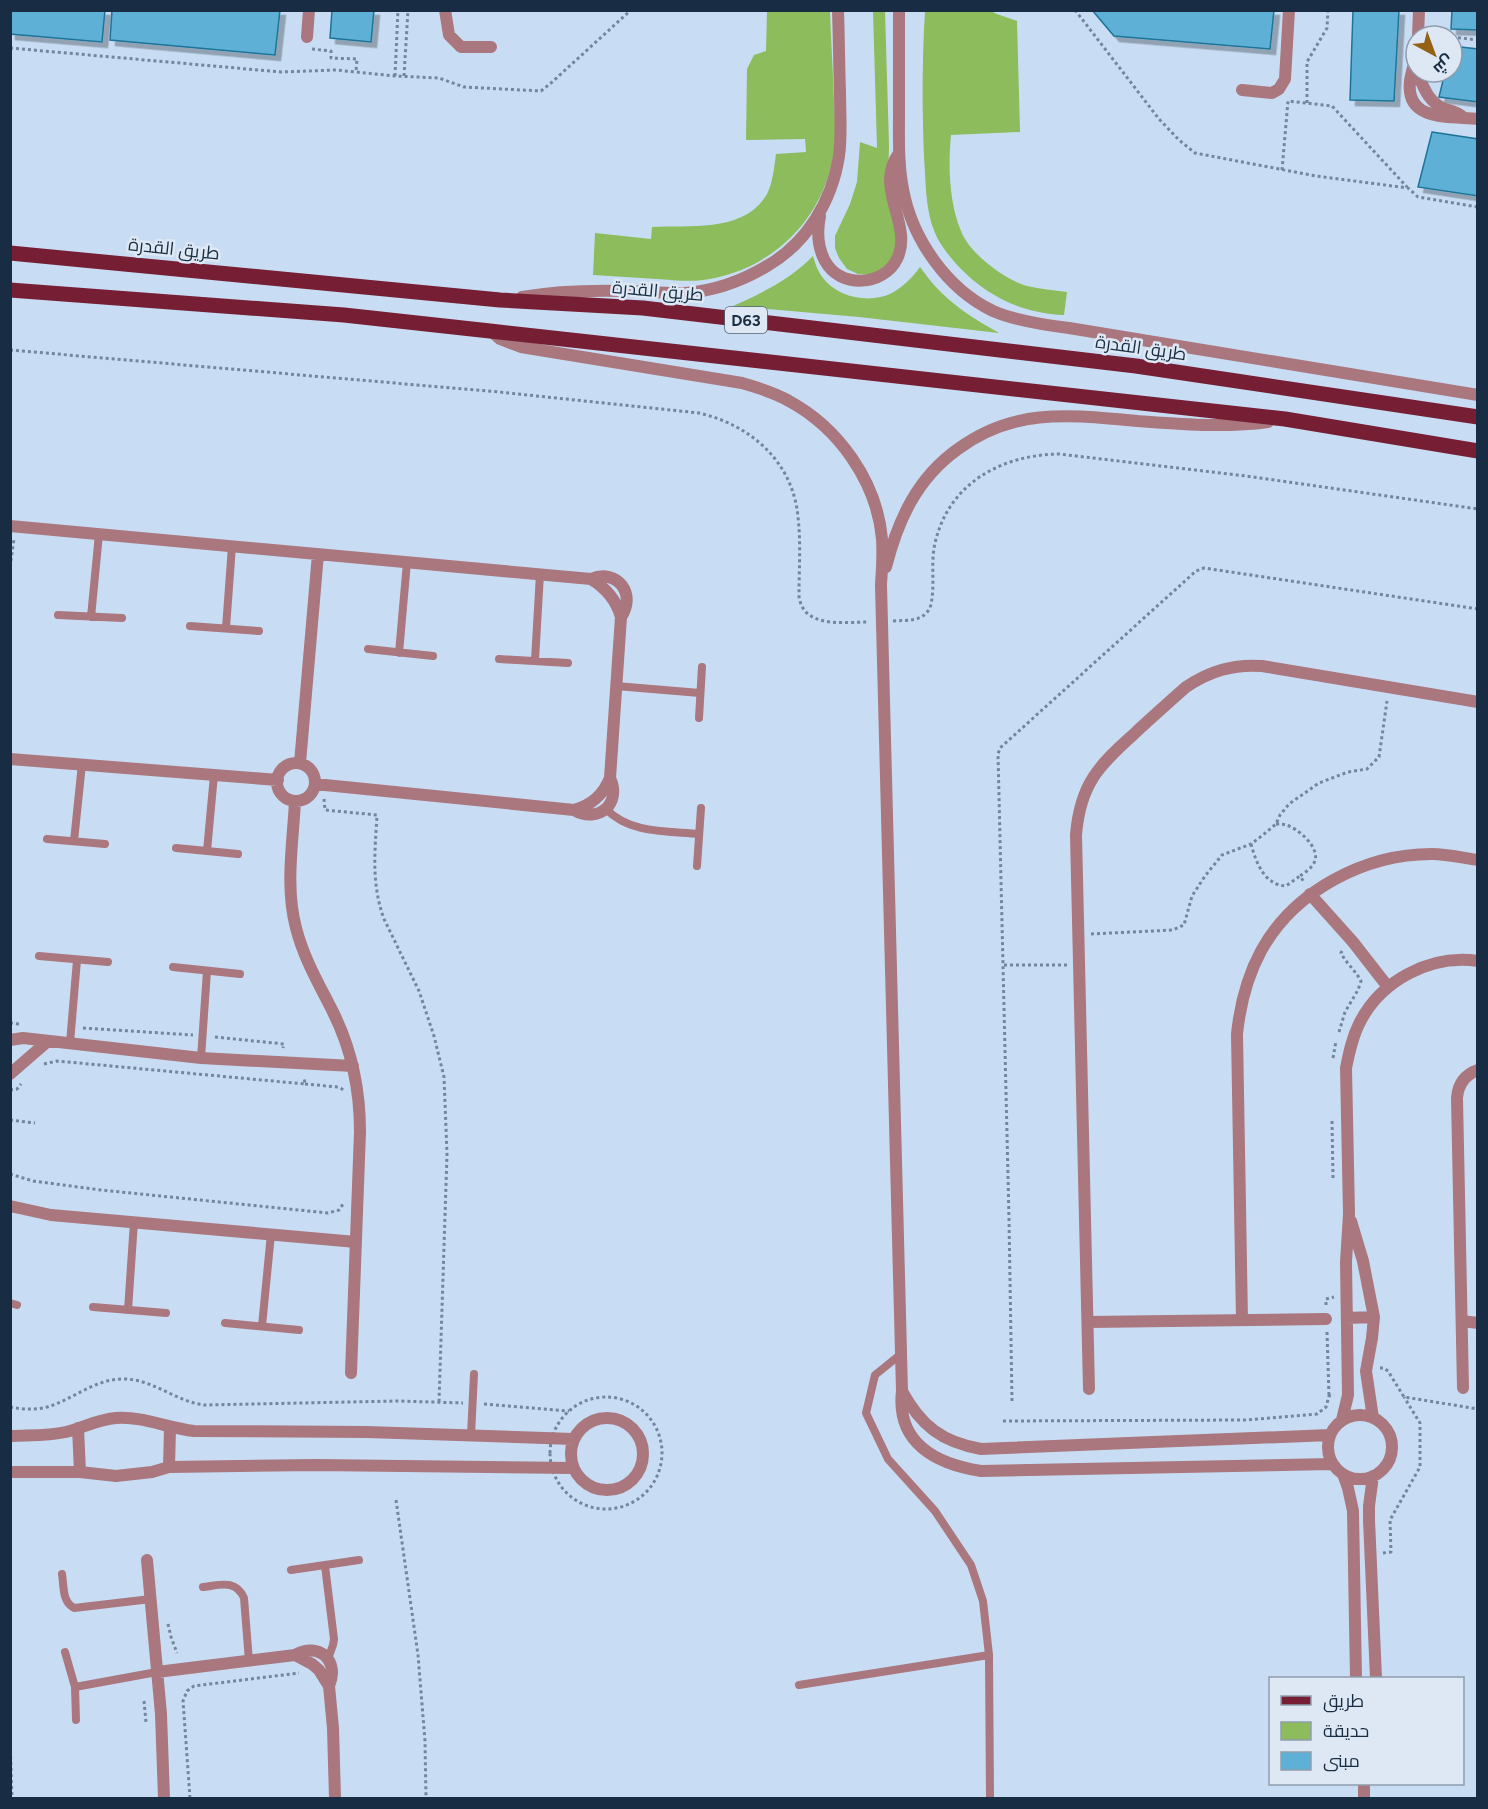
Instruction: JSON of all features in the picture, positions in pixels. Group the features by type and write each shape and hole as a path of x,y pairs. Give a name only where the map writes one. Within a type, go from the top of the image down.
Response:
{"main road":[{"name":"طريق القدرة","path":"10,253 500,300 643,308 1136,366 1478,417"},
{"name":"D63","path":"10,290 344,315 490,331 1285,419 1478,451"}],"street":[{"path":"307,37 309,10"},
{"path":"446,10 449,35 461,47 491,47"},
{"path":"500,300 582,291 696,292 722,286 756,273 786,253 805,234 830,194 840,154 838,10"},
{"path":"898,10 899,153 903,189 908,208 934,260 961,289 993,311 1048,326 1478,395"},
{"path":"1242,90 1272,93 1279,89 1285,79 1289,10"},
{"path":"1422,84 1431,100 1443,108 1464,117 1478,119"},
{"path":"820,212 818,225 820,244 826,262 832,269 839,275 857,281 876,279 884,275 897,261 902,243 889,177 892,164 899,153"},
{"path":"490,331 500,339 521,347 742,383 766,390 809,413 828,429 845,448 870,491 878,515 882,540 881,585 902,1412 904,1422 913,1439 920,1447 938,1459 964,1468 997,1471 1332,1464"},
{"path":"881,585 899,525 925,479 966,443 999,426 1052,415 1195,425 1240,424 1285,419"},
{"path":"13,526 591,579 604,576 611,577 622,585 627,598 625,611 621,617 616,686 610,778 614,791 606,809 594,815 587,815 574,810 320,785 306,798 295,801 282,794 278,780 285,767 300,763 310,768 320,785"},
{"path":"300,763 318,554"},
{"path":"1089,1389 1076,835 1077,818 1087,786 1106,759 1186,687 1210,673 1230,667 1262,666 1478,702"},
{"path":"10,759 278,780"},
{"path":"574,810 596,799 610,778"},
{"path":"295,801 289,879 293,916 303,953 341,1029 353,1066 359,1099 351,1373"},
{"path":"1242,1320 1237,1034 1248,980 1262,950 1289,914 1312,893 1356,869 1395,857 1435,854 1478,861"},
{"path":"1312,893 1388,987"},
{"path":"1342,1420 1348,1395 1346,1245 1349,1214 1346,1068 1350,1045 1359,1023 1372,1004 1388,987 1406,975 1426,966 1448,961 1478,961"},
{"path":"10,1040 23,1038 201,1058 353,1066"},
{"path":"10,1074 48,1041"},
{"path":"1463,1388 1457,1098 1461,1083 1466,1076 1478,1070"},
{"path":"10,1206 51,1215 356,1242"},
{"path":"1349,1214 1363,1261 1374,1317 1367,1367 1367,1383 1374,1418"},
{"path":"1347,1318 1374,1317"},
{"path":"1088,1322 1326,1319"},
{"path":"1462,1320 1478,1323"},
{"path":"902,1391 917,1416 934,1431 952,1442 981,1449 1330,1435"},
{"path":"1363,1415 1374,1418 1388,1432 1391,1452 1388,1461 1382,1470 1363,1479 1343,1474 1332,1464 1328,1449 1330,1435 1335,1426 1352,1416 1363,1415"},
{"path":"609,1417 630,1425 642,1443 644,1454 642,1464 629,1483 620,1488 598,1489 588,1485 579,1478 573,1468 571,1449 573,1439 579,1430 598,1418 609,1417"},
{"path":"10,1436 47,1435 96,1421 134,1418 152,1421 170,1428 194,1431 368,1432 573,1439"},
{"path":"78,1428 80,1472"},
{"path":"169,1467 170,1428"},
{"path":"10,1472 80,1472 116,1476 152,1472 169,1467 339,1465 573,1468"},
{"path":"1343,1474 1351,1502 1353,1520 1356,1677"},
{"path":"1373,1476 1369,1506 1376,1677"},
{"path":"147,1560 161,1714 164,1798"},
{"path":"157,1672 295,1655 301,1652 315,1651 328,1659 333,1672 329,1686 335,1798"},
{"path":"295,1655 319,1670 329,1686"}],"lane":[{"path":"92,617 99,534"},
{"path":"226,628 232,546"},
{"path":"399,653 407,562"},
{"path":"535,660 540,574"},
{"path":"58,615 122,618"},
{"path":"190,626 259,631"},
{"path":"368,649 433,656"},
{"path":"499,659 568,663"},
{"path":"699,718 702,668"},
{"path":"616,686 700,693"},
{"path":"74,841 82,764"},
{"path":"207,851 214,775"},
{"path":"697,866 701,808"},
{"path":"606,809 619,820 635,827 699,834"},
{"path":"47,839 105,844"},
{"path":"176,848 238,854"},
{"path":"39,956 108,962"},
{"path":"70,1043 77,960"},
{"path":"173,967 240,974"},
{"path":"201,1058 207,971"},
{"path":"128,1310 134,1222"},
{"path":"262,1326 271,1234"},
{"path":"93,1307 166,1313"},
{"path":"225,1323 299,1330"},
{"path":"901,1354 875,1375 866,1413 888,1459 935,1511 971,1565 983,1601 989,1655 990,1798"},
{"path":"471,1435 474,1374"},
{"path":"291,1570 359,1560"},
{"path":"325,1566 334,1639 328,1659"},
{"path":"62,1574 66,1601 74,1608 151,1599"},
{"path":"203,1587 228,1584 241,1591 244,1598 249,1661"},
{"path":"65,1652 75,1688 76,1720"},
{"path":"799,1685 989,1655"},
{"path":"75,1688 157,1672"}],"path":[{"path":"10,48 281,72 356,71 394,76 440,78 464,87 541,90 631,10"},
{"path":"1075,10 1159,119 1195,153 1282,170 1408,188"},
{"path":"1307,103 1307,62 1327,28 1328,10"},
{"path":"394,76 398,12 408,12 404,76"},
{"path":"307,37 307,49 331,51 331,58 357,59 356,71"},
{"path":"1282,170 1288,101 1332,106 1418,197 1478,207"},
{"path":"10,350 499,392 699,413 729,422 755,438 777,461 788,481 799,518 801,608 817,620 915,620 924,616 932,603 932,561 935,543 940,527 958,496 984,473 1002,464 1040,454 1079,456 1246,476 1478,509"},
{"path":"10,567 13,526"},
{"path":"1012,1401 998,766 1000,748 1196,571 1204,568 1478,609"},
{"path":"1078,936 1173,930 1184,925 1192,896 1222,855 1251,844 1276,824 1289,804 1319,783 1348,772 1366,769 1379,757 1389,687"},
{"path":"320,785 326,810 377,815 374,877 379,906 419,991 434,1036 444,1077 447,1154 439,1402"},
{"path":"1251,844 1257,864 1270,881 1286,886 1300,876 1315,863 1316,855 1304,835 1287,825 1276,824"},
{"path":"1300,876 1312,893"},
{"path":"1004,965 1078,965"},
{"path":"305,1084 338,1087 344,1090"},
{"path":"10,1120 34,1123"},
{"path":"10,1174 33,1181 101,1190 328,1213 339,1210 345,1200"},
{"path":"1003,1421 1246,1420 1317,1414 1326,1407 1329,1396 1326,1299 1336,1296"},
{"path":"1367,1367 1384,1368 1389,1371 1420,1423 1420,1467 1390,1520 1391,1552 1371,1555"},
{"path":"10,1407 41,1408 94,1385 118,1379 140,1381 188,1402 204,1406 398,1401 472,1403 569,1411"},
{"path":"1329,1396 1340,1393"},
{"path":"601,1397 624,1400 644,1411 658,1430 663,1453 658,1475 644,1494 625,1506 602,1509 579,1503 570,1496 556,1478 550,1452 556,1428 569,1411 579,1404 601,1397"},
{"path":"1404,1398 1478,1409"},
{"path":"396,1500 418,1655 425,1741 426,1798"},
{"path":"190,1798 183,1701 187,1691 199,1685 303,1674"},
{"path":"10,1738 12,1798"}],"green space":[{"path":"767,11 830,11 834,150 827,181 804,223 770,255 727,275 692,281 593,275 595,233 651,239 652,227 699,226 731,221 757,207 767,194 772,180 776,154 806,152 805,139 746,140 747,69 754,55 766,51"},
{"path":"873,11 885,11 888,185 899,241 892,261 872,275 858,274 847,269 835,248 835,236 850,204 857,182 860,142 877,148"},
{"path":"925,11 994,11 994,13 1017,21 1020,132 951,135 952,196 961,231 972,248 999,272 1018,283 1067,292 1064,315 1020,307 994,295 959,267 935,233 928,205 924,157"},
{"path":"813,256 820,273 829,285 846,294 864,298 892,293 907,282 920,267 949,300 973,318 999,333 733,306 786,278"}],"building":[{"path":"10,10 105,10 102,42 10,34"},
{"path":"112,10 280,10 275,55 110,40"},
{"path":"332,10 374,10 371,42 330,38"},
{"path":"1092,10 1274,10 1270,49 1114,36"},
{"path":"1353,10 1399,10 1394,101 1350,100"},
{"path":"1452,10 1478,10 1478,30 1464,29 1464,24 1451,24"},
{"path":"1464,47 1478,49 1478,102 1439,97 1442,84 1464,84"},
{"path":"1432,132 1478,139 1478,196 1418,187"}]}
